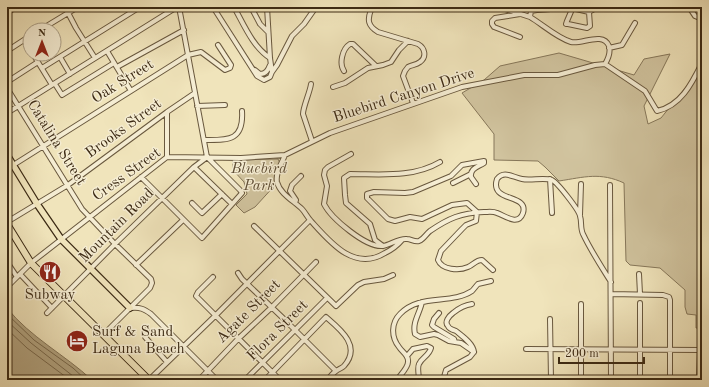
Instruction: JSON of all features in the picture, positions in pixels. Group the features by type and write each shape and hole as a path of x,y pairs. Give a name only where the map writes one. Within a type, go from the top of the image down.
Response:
{"highway":[{"path":"7,223 31,263 149,380"}],"main road":[{"path":"7,155 37,204 61,239 130,308"}],"street":[{"path":"7,13 16,7"},
{"path":"65,7 95,58"},
{"path":"52,22 78,7"},
{"path":"62,56 140,7"},
{"path":"7,113 178,7 184,30 207,157 242,192 202,238 141,177"},
{"path":"212,7 257,76 262,79 268,78 277,65 292,36 304,24 316,7"},
{"path":"234,7 261,53 270,58"},
{"path":"251,7 260,24 268,32"},
{"path":"267,7 270,64 272,72"},
{"path":"377,7 371,10 369,16 370,25 378,32 422,46 424,58 419,63 410,66 404,72 404,80 413,103"},
{"path":"499,7 530,17 571,42 599,39 608,44 609,55 605,64 645,92 657,111 669,107 681,97 692,82 702,63"},
{"path":"530,17 531,11 539,8 554,9 562,7"},
{"path":"589,12 590,26 587,28 566,24 574,7 576,9 589,12 598,7"},
{"path":"689,7 696,16 702,19"},
{"path":"520,14 495,18 492,21 494,27 520,37"},
{"path":"609,48 622,45 635,23"},
{"path":"7,82 38,62 62,95 184,30"},
{"path":"7,50 22,41"},
{"path":"333,87 345,83 368,68 391,62 399,50 408,41"},
{"path":"344,71 342,68 342,59 347,46 350,44 353,44 376,66"},
{"path":"188,55 201,52 225,70 230,68 231,64 218,45"},
{"path":"107,51 131,91"},
{"name":"Oak Street","path":"7,169 188,55"},
{"path":"62,60 70,74"},
{"path":"42,68 52,62"},
{"path":"253,69 257,73 262,74 268,70 270,64"},
{"path":"270,64 277,65"},
{"name":"Bluebird Canyon Drive","path":"285,155 330,133 462,87 515,76 532,74 558,75 595,65 605,64"},
{"path":"311,84 308,100 303,110 303,114 312,141"},
{"name":"Catalina Street","path":"7,88 82,209 151,280 151,287 138,301"},
{"name":"Brooks Street","path":"7,223 68,185 195,93"},
{"path":"197,106 225,106"},
{"path":"204,140 231,139 241,129 242,111"},
{"path":"167,112 167,157"},
{"path":"351,154 325,170 324,175 327,186 324,204 349,232 377,246 383,246 407,239 419,241 428,233 454,216 465,213 493,212 513,220 518,219 522,215 523,207 521,203 501,194 498,192 496,187 497,179 502,174 523,179 550,179 558,184 580,215"},
{"path":"285,155 279,169 277,182 287,196 303,210 310,220 334,244 345,253 357,259 367,260 377,258 395,247 402,240"},
{"name":"Cress Street","path":"9,285 31,263 167,157 266,157 285,155"},
{"name":"Mountain Road","path":"47,313 115,244 194,167 207,157"},
{"path":"476,184 472,180 471,174 474,168 485,162 482,161 462,165 451,176 413,192 374,192 367,194 366,196 388,219 396,222 410,217 422,219 452,204 467,203 477,212"},
{"path":"383,246 376,240 370,224 346,203 344,178 350,174 406,174 423,170 440,162"},
{"path":"194,167 232,204"},
{"path":"453,183 471,174"},
{"path":"295,203 296,200 290,188 301,176"},
{"path":"550,179 552,213"},
{"path":"580,184 580,225 582,233 594,256 611,282"},
{"path":"610,185 611,380"},
{"path":"192,203 202,213 222,194"},
{"path":"477,212 476,221 466,225 462,229 441,251 438,260 442,265 451,268 465,268 478,260 482,260 493,270"},
{"path":"136,265 183,220"},
{"path":"149,380 310,220"},
{"path":"254,226 326,298 336,306 358,285 364,282 384,279 393,275"},
{"path":"7,262 19,276 52,308"},
{"name":"Agate Street","path":"199,380 316,262"},
{"path":"603,270 609,269 611,266"},
{"path":"238,273 246,284 296,330 336,371"},
{"path":"639,274 640,294"},
{"path":"213,277 196,296 280,380"},
{"path":"397,380 407,366 408,362 407,356 399,348 395,341 393,330 394,325 401,313 411,306 422,302 458,296 473,290 478,284 491,282"},
{"path":"611,294 663,295 668,297 670,300 670,380"},
{"name":"Flora Street","path":"246,380 326,298"},
{"path":"104,334 138,301 217,380"},
{"path":"422,302 414,326 414,334 420,337 438,334 449,341 461,343 474,352"},
{"path":"640,303 640,380"},
{"path":"472,304 461,307 453,313 447,320 447,324 448,327 472,345 474,352"},
{"path":"581,304 581,380"},
{"path":"130,308 145,309"},
{"path":"440,313 434,319 432,325 454,339 456,342"},
{"path":"264,380 326,317 343,332 349,339 351,346 345,365 327,380"},
{"path":"550,319 551,380"},
{"path":"148,330 145,337 167,362"},
{"path":"407,356 413,349 427,346 431,348 429,354 418,365 419,380"},
{"path":"526,349 701,350 699,380"},
{"path":"443,380 446,370 470,357 474,352"}],"green space":[{"path":"559,53 634,75 644,59 670,54 644,106 648,124 661,118 702,67 702,328 696,328 696,315 687,314 685,307 685,290 660,268 630,265 626,261 624,183 600,176 559,181 538,161 494,160 494,134 462,93 484,80 500,66"},
{"name":"Bluebird Park","path":"278,159 280,163 276,184 255,207 244,213 236,205 247,194 244,182 233,170 233,160"}],"water":[{"path":"7,308 26,328 92,380 7,380"}],"place":[{"name":"Subway","path":"50,272"},
{"name":"Surf & Sand Laguna Beach","path":"77,341"}]}
